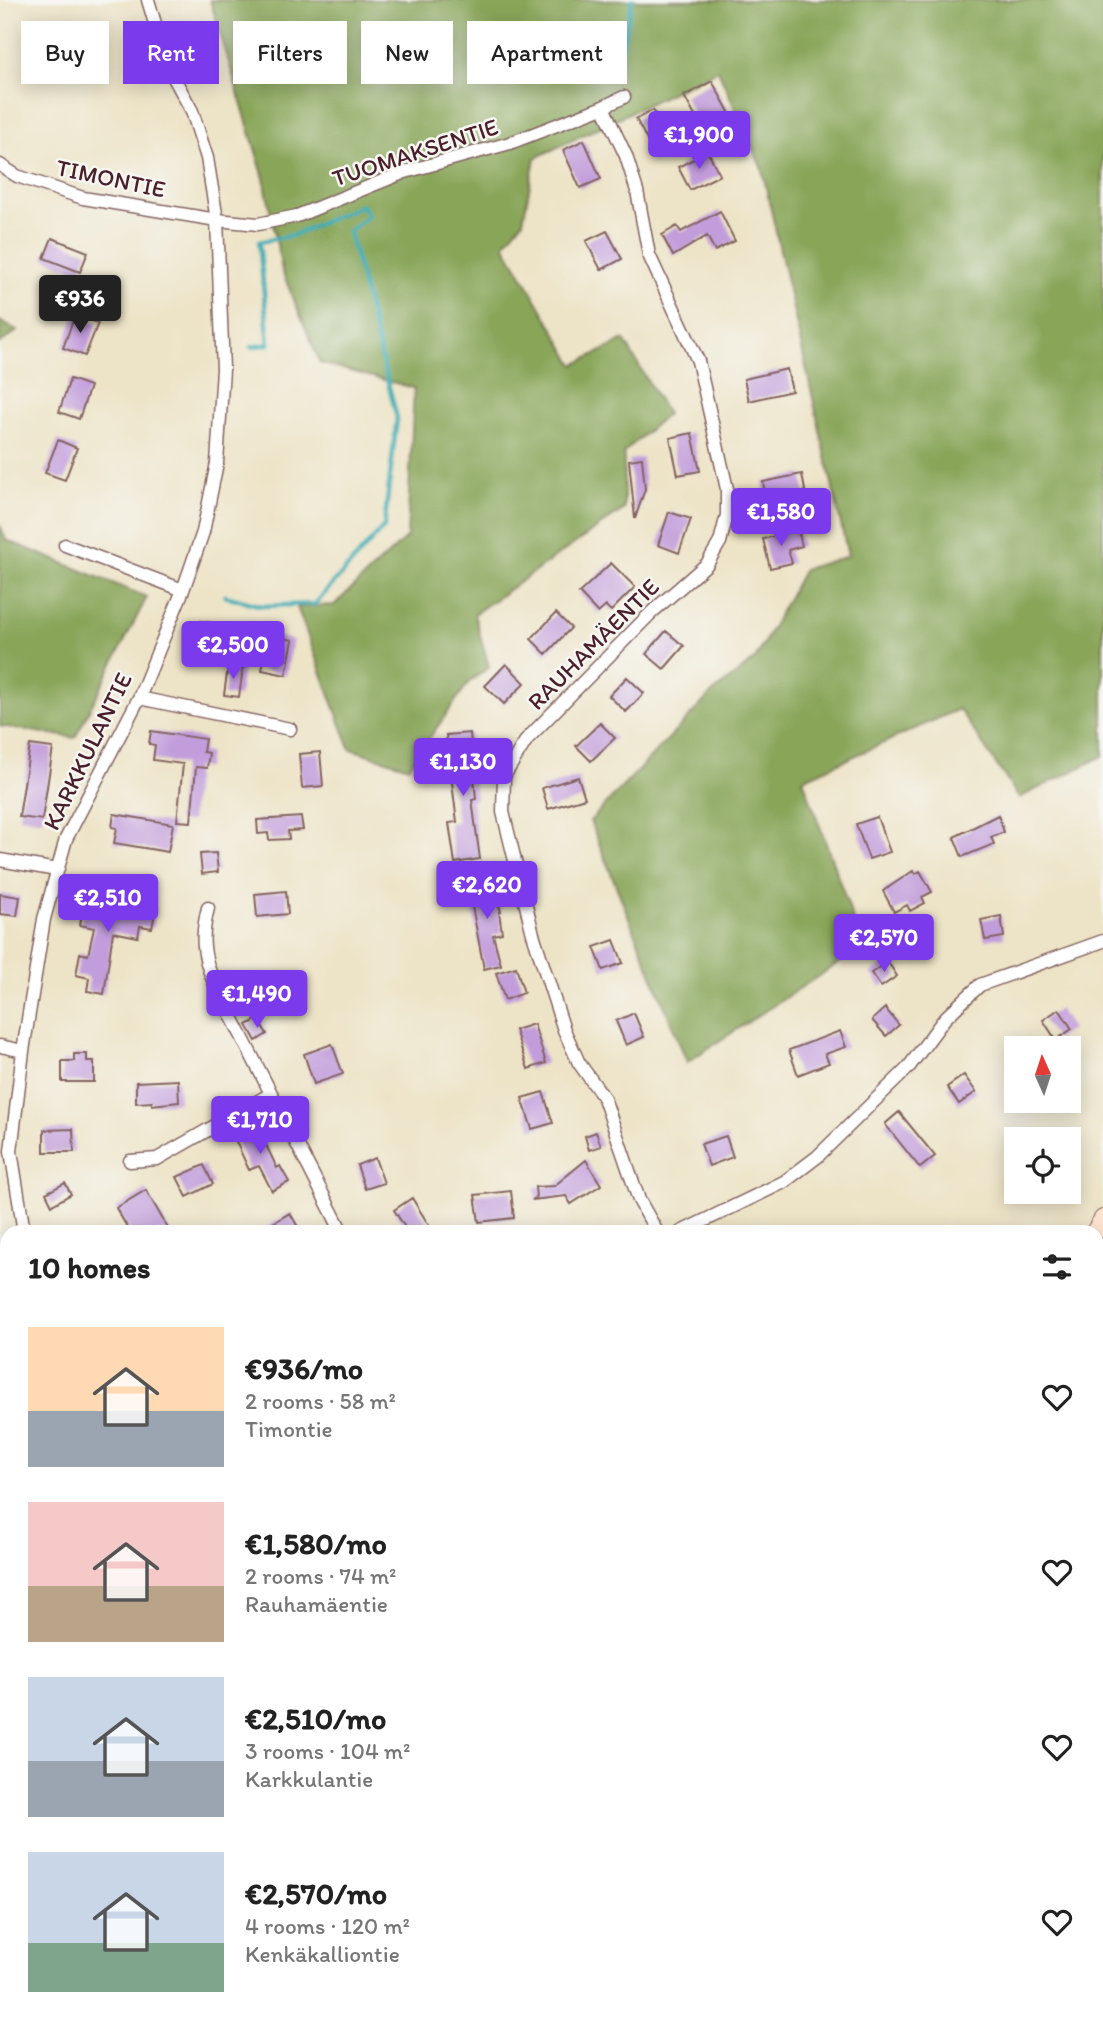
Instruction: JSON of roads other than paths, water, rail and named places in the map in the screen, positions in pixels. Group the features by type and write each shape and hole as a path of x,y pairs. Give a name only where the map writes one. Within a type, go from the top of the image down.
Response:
{"street":[{"name":"KARKKULANTIE","path":"22,1225 11,1151 23,1051 44,919 66,839 139,698 183,590 203,532 217,463 223,369 217,220 207,158 192,111 168,67 148,0"},
{"name":"TUOMAKSENTIE","path":"217,220 258,224 297,216 405,172 510,143 624,97"},
{"name":"RAUHAMÄENTIE","path":"603,107 637,191 649,255 698,361 727,489 727,515 720,542 707,564 652,612 527,739 504,776 503,812 533,934 564,1030 579,1063 604,1098 639,1200 653,1225"},
{"name":"TIMONTIE","path":"0,165 17,176 83,198 217,220"},
{"path":"65,545 183,590"},
{"path":"139,698 290,729"},
{"path":"0,860 57,870"},
{"path":"208,908 203,928 203,956 270,1095 338,1225"},
{"path":"695,1225 784,1182 817,1157 850,1128 908,1068 945,1018 981,985 1103,941"},
{"path":"0,1046 23,1051"},
{"path":"130,1161 157,1159 270,1095"}],"waterway":[{"path":"627,24 632,0"},
{"path":"225,596 262,606 315,604 384,527 397,418 349,231 368,216 362,205 294,235 259,242 269,344 251,347"}]}
